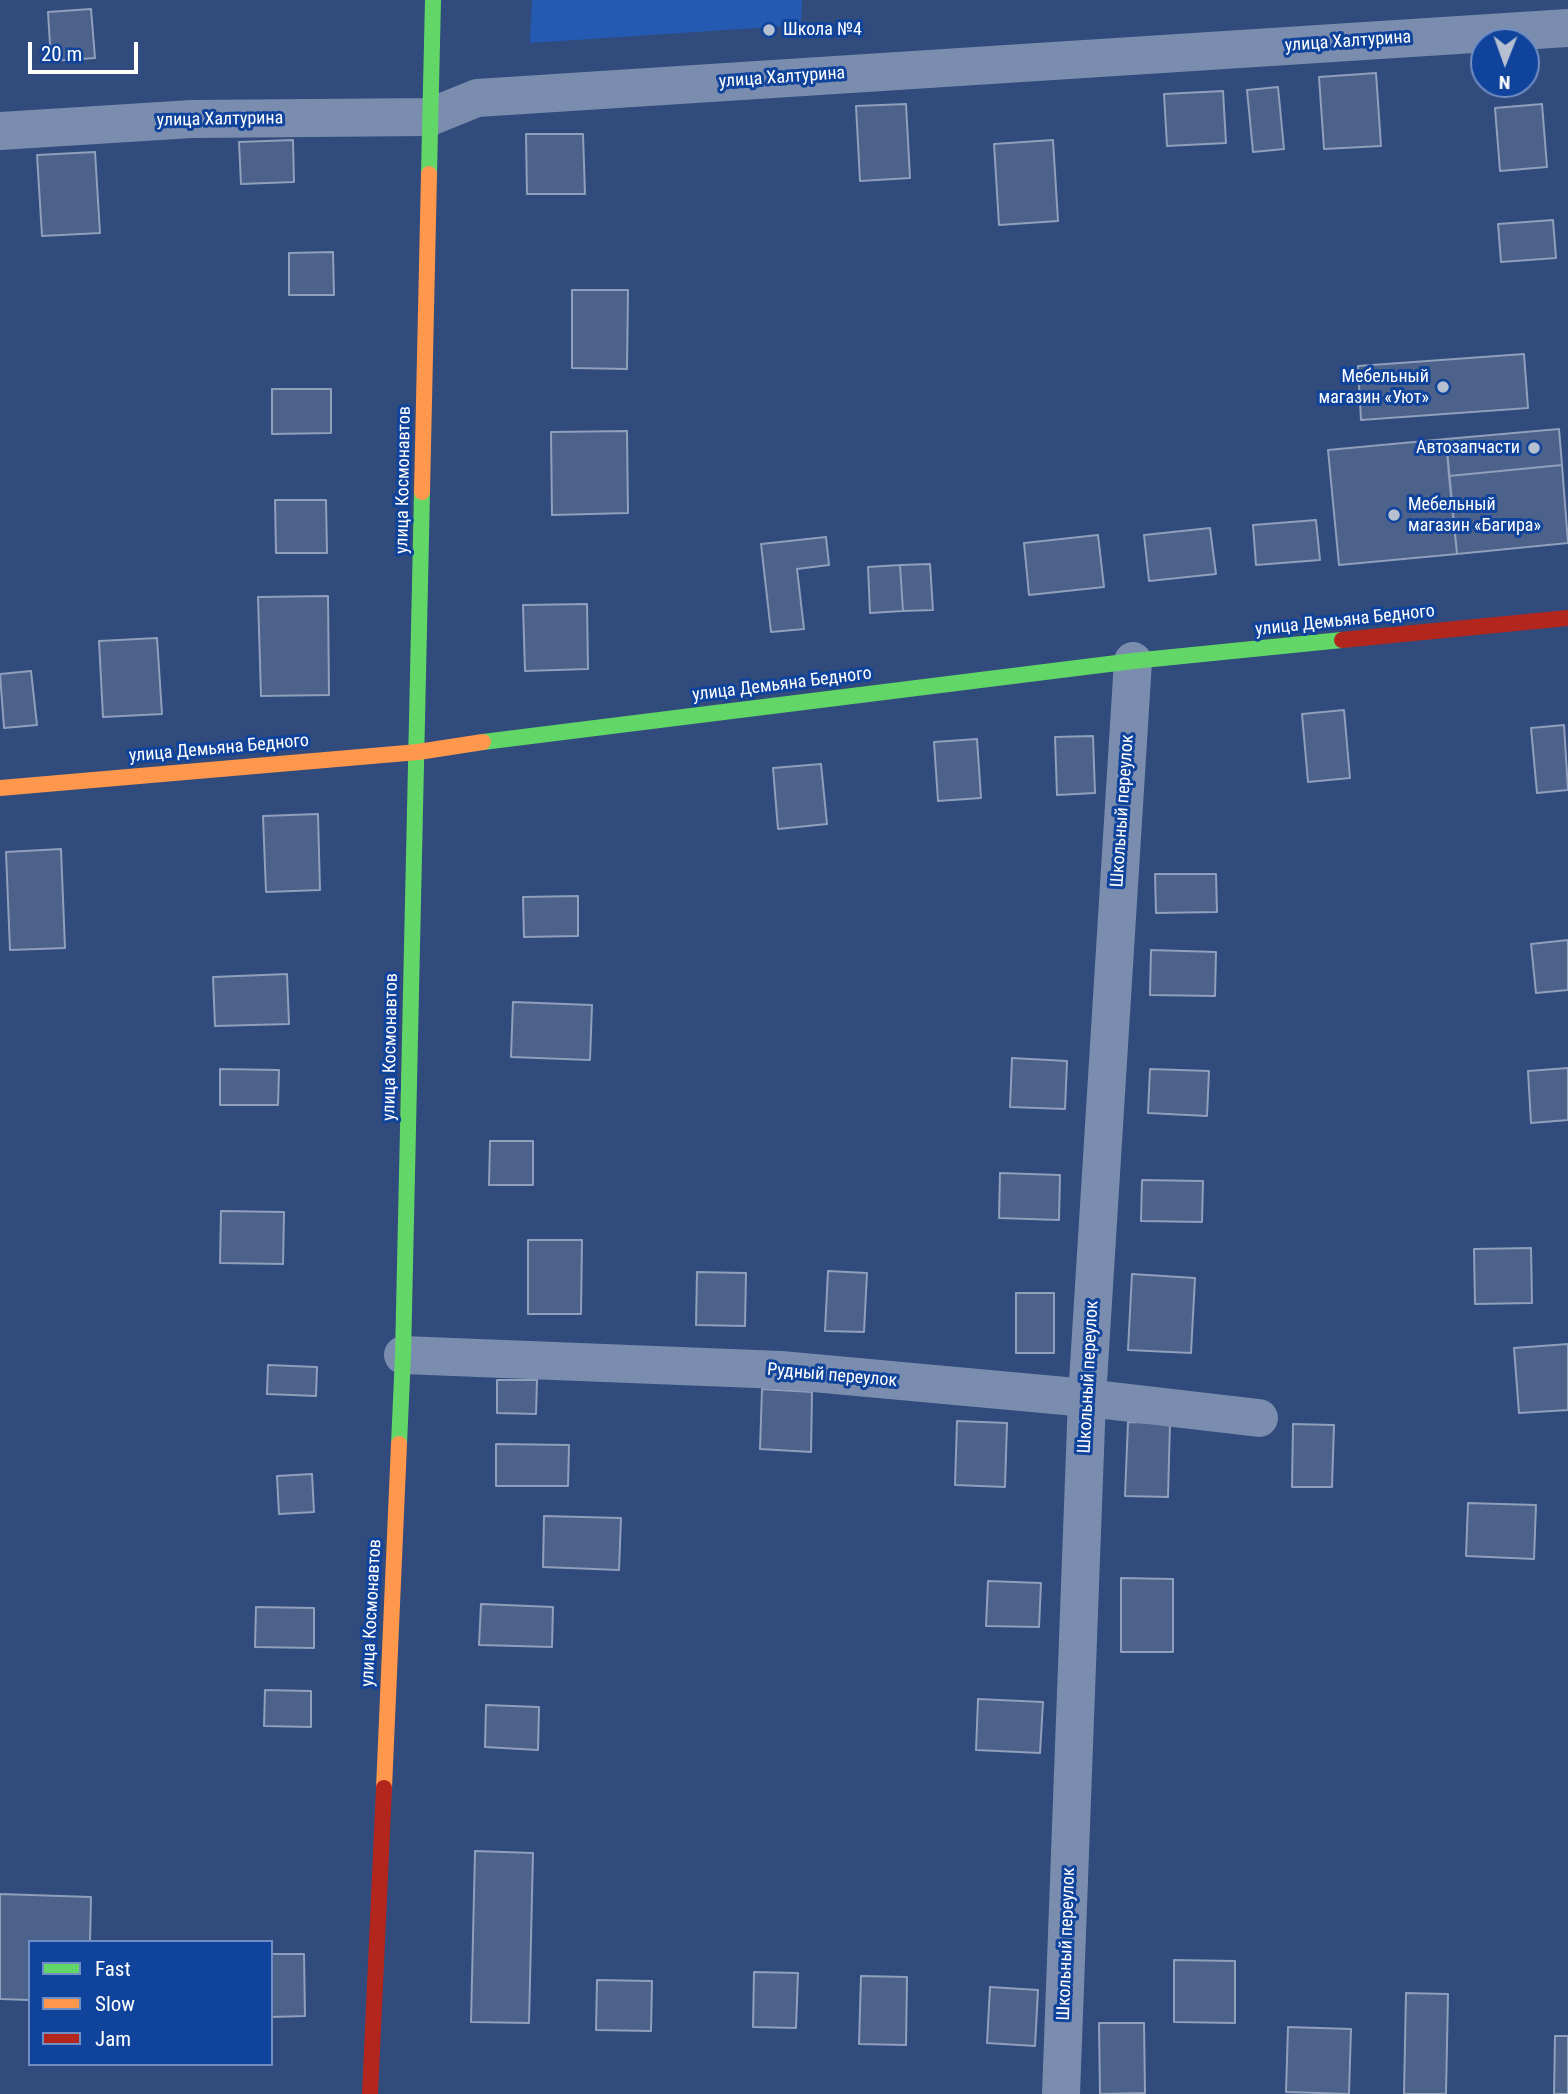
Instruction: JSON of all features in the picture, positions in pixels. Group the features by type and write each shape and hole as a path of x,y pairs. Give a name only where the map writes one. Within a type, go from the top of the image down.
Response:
{"street":[{"name":"улица Космонавтов","path":"369,2094 403,1355 433,0"},
{"name":"улица Халтурина","path":"0,131 192,119 430,117 477,98 1568,28"},
{"name":"улица Демьяна Бедного","path":"0,788 418,752 539,734 1133,661 1568,618"},
{"name":"Школьный переулок","path":"1062,2094 1087,1398 1133,661"},
{"name":"Рудный переулок","path":"403,1355 781,1370 1087,1398 1259,1418"}],"shaded area":[{"path":"532,0 802,0 801,25 530,43"}],"building":[{"path":"91,9 95,58 51,61 48,12"},
{"path":"1376,73 1381,146 1324,149 1319,77"},
{"path":"1278,87 1284,149 1253,152 1247,90"},
{"path":"1223,91 1226,143 1167,146 1164,94"},
{"path":"906,104 910,178 860,181 856,106"},
{"path":"1542,104 1547,167 1500,171 1495,108"},
{"path":"526,134 583,134 585,194 527,194"},
{"path":"293,140 294,182 241,184 239,142"},
{"path":"1053,140 1058,221 999,225 994,144"},
{"path":"95,152 100,233 42,236 37,155"},
{"path":"1553,220 1556,258 1501,262 1498,224"},
{"path":"333,252 334,295 289,295 289,253"},
{"path":"572,290 628,290 627,369 572,368"},
{"name":"Мебельный магазин «Уют»","path":"1524,354 1528,408 1361,420 1358,366"},
{"path":"272,389 331,389 331,433 272,434"},
{"path":"1559,429 1562,465 1449,476 1446,439"},
{"path":"627,431 628,513 552,515 551,432"},
{"name":"Мебельный магазин «Багира»","path":"1446,439 1457,554 1339,565 1328,450"},
{"path":"1562,465 1568,543 1457,554 1449,476"},
{"path":"275,500 326,500 327,553 276,553"},
{"path":"1316,520 1320,560 1256,565 1253,525"},
{"path":"1210,528 1216,574 1149,581 1144,535"},
{"path":"1098,535 1104,587 1029,595 1024,543"},
{"path":"826,537 829,565 797,569 804,629 771,632 761,544"},
{"path":"930,564 933,610 903,611 900,565"},
{"path":"900,565 903,611 870,613 868,567"},
{"path":"328,596 329,695 261,696 258,597"},
{"path":"587,604 588,669 525,671 523,605"},
{"path":"157,638 162,714 103,717 99,641"},
{"path":"31,671 37,725 4,728 0,674"},
{"path":"1344,710 1350,778 1308,782 1302,714"},
{"path":"1564,725 1568,790 1537,793 1531,728"},
{"path":"1093,736 1095,793 1057,795 1055,737"},
{"path":"977,739 981,798 938,801 934,742"},
{"path":"821,764 827,824 778,829 773,768"},
{"path":"318,814 320,890 266,892 263,816"},
{"path":"61,849 65,948 10,950 6,852"},
{"path":"1155,874 1216,874 1217,912 1156,913"},
{"path":"578,896 578,936 524,937 523,897"},
{"path":"1568,940 1568,990 1536,993 1531,944"},
{"path":"1151,950 1216,952 1215,996 1150,995"},
{"path":"287,974 289,1024 215,1026 213,977"},
{"path":"513,1002 592,1005 590,1060 511,1057"},
{"path":"1012,1058 1067,1061 1065,1109 1010,1107"},
{"path":"1568,1068 1568,1120 1531,1123 1528,1071"},
{"path":"220,1069 279,1070 278,1105 220,1105"},
{"path":"1150,1069 1209,1071 1207,1116 1148,1113"},
{"path":"490,1141 533,1141 533,1185 489,1185"},
{"path":"1000,1173 1060,1175 1059,1220 999,1218"},
{"path":"1142,1180 1203,1181 1202,1222 1141,1221"},
{"path":"221,1211 284,1212 283,1264 220,1263"},
{"path":"528,1240 582,1240 581,1314 528,1314"},
{"path":"1531,1248 1532,1303 1475,1304 1474,1249"},
{"path":"828,1271 867,1273 864,1332 825,1331"},
{"path":"697,1272 746,1273 745,1326 696,1325"},
{"path":"1132,1274 1195,1278 1191,1353 1128,1350"},
{"path":"1016,1293 1054,1293 1054,1353 1016,1353"},
{"path":"1568,1344 1568,1410 1519,1413 1514,1348"},
{"path":"268,1365 317,1367 316,1396 267,1394"},
{"path":"497,1380 537,1380 536,1414 497,1413"},
{"path":"762,1389 812,1392 811,1452 760,1449"},
{"path":"957,1421 1007,1423 1005,1487 955,1485"},
{"path":"1128,1422 1170,1423 1168,1497 1125,1496"},
{"path":"1293,1424 1334,1425 1332,1487 1292,1487"},
{"path":"496,1444 569,1445 568,1486 496,1486"},
{"path":"312,1474 314,1512 279,1514 277,1476"},
{"path":"1468,1503 1536,1505 1534,1559 1466,1556"},
{"path":"544,1516 621,1518 619,1570 543,1567"},
{"path":"1121,1578 1173,1579 1173,1652 1121,1652"},
{"path":"988,1581 1041,1583 1039,1627 986,1626"},
{"path":"481,1604 553,1607 552,1647 479,1645"},
{"path":"256,1607 314,1608 314,1648 255,1647"},
{"path":"265,1690 311,1691 311,1727 264,1726"},
{"path":"978,1699 1043,1702 1040,1753 976,1750"},
{"path":"486,1705 539,1707 538,1750 485,1747"},
{"path":"475,1851 533,1853 529,2023 471,2022"},
{"path":"0,1894 91,1897 90,1940 28,1940 28,2000 0,1999"},
{"path":"273,1954 304,1954 305,2016 273,2017"},
{"path":"1174,1960 1235,1961 1235,2023 1174,2022"},
{"path":"754,1972 798,1973 796,2028 753,2027"},
{"path":"861,1976 907,1977 906,2045 859,2044"},
{"path":"597,1980 652,1981 651,2031 596,2030"},
{"path":"990,1987 1038,1990 1035,2046 987,2043"},
{"path":"1406,1993 1448,1994 1446,2094 1404,2094"},
{"path":"1099,2023 1144,2023 1145,2093 1100,2094"},
{"path":"1288,2027 1351,2029 1349,2094 1286,2092"},
{"path":"1555,2036 1568,2036 1568,2094 1554,2094"}],"traffic: fast":[{"path":"429,174 433,0"},
{"path":"399,1444 422,492"},
{"path":"483,742 1133,661 1342,640"}],"traffic: slow":[{"path":"422,492 429,174"},
{"path":"0,788 418,752 483,742"},
{"path":"384,1788 399,1444"}],"traffic: jam":[{"path":"1342,640 1568,618"},
{"path":"370,2094 384,1788"}],"place":[{"name":"Школа №4","path":"769,30"},
{"name":"Мебельный магазин «Уют»","path":"1443,387"},
{"name":"Автозапчасти","path":"1534,448"},
{"name":"Мебельный магазин «Багира»","path":"1394,515"}]}
